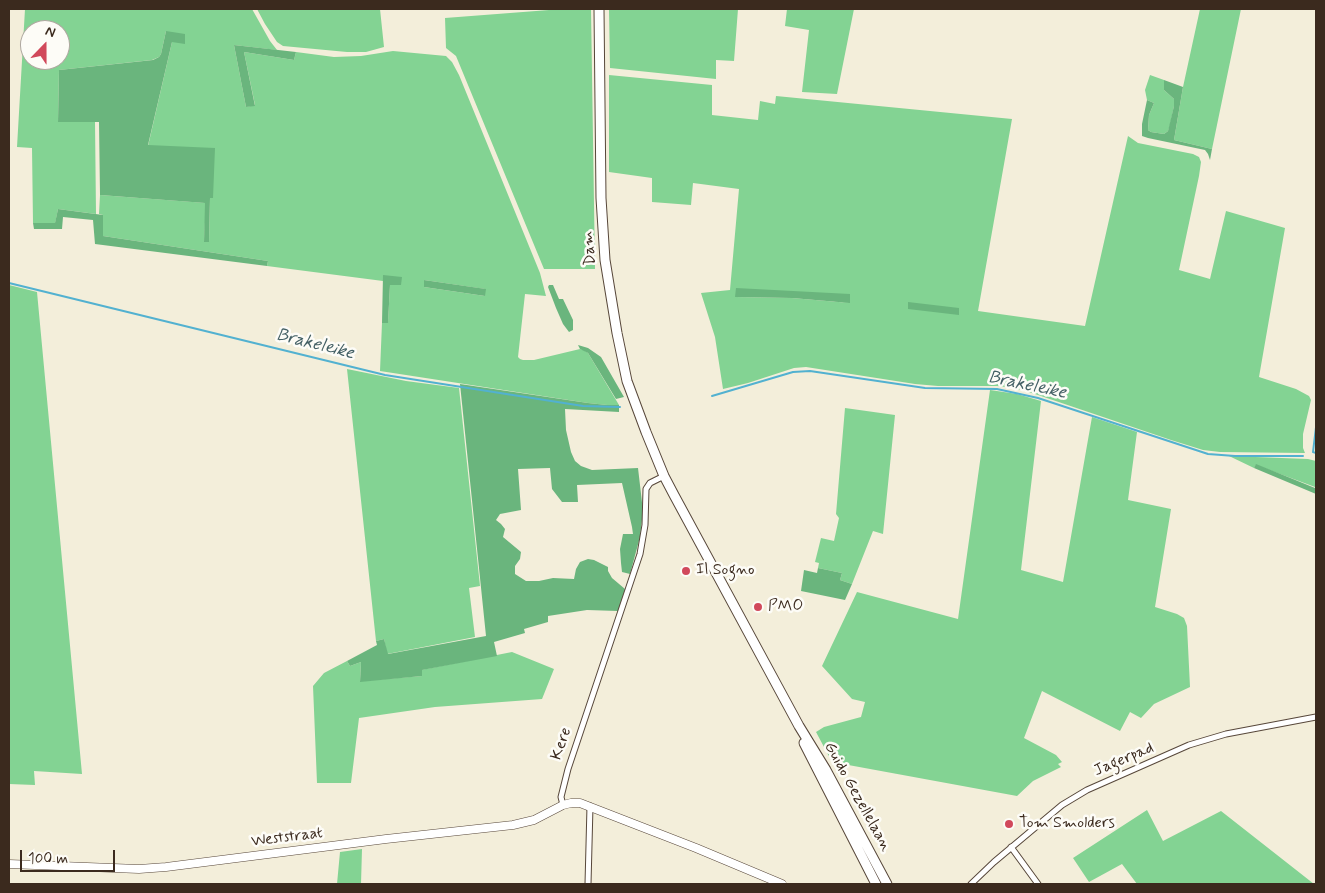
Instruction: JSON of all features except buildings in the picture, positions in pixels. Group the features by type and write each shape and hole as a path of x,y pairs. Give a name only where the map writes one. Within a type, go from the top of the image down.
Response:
{"main road":[{"name":"Dam","path":"599,9 601,198 605,260 627,381 664,476"},
{"name":"Guido Gezellelaan","path":"664,476 799,726 801,738 856,835 876,884"},
{"name":"Guido Gezellelaan","path":"861,845 887,884"}],"street":[{"name":"Kere","path":"563,805 561,797 568,769 638,562 646,514 646,489 650,482 664,476"},
{"name":"Jagerpad","path":"971,884 1011,847 1075,796 1189,745 1226,734 1316,717"},
{"path":"563,805 580,803 590,806 782,884"},
{"name":"Weststraat","path":"9,864 139,869 166,867 513,825 534,820 563,805"},
{"path":"588,884 590,806"},
{"path":"1011,847 1038,884"}],"green space":[{"path":"25,9 252,9 277,50 234,45 246,107 255,105 244,52 294,60 296,52 334,57 361,56 393,51 446,56 452,62 459,75 540,273 546,296 525,294 518,357 523,360 534,360 580,349 584,350 588,353 619,405 588,403 380,371 382,323 388,322 390,285 383,275 383,281 267,266 268,261 103,236 103,215 99,214 100,195 206,203 204,241 209,242 210,197 213,198 148,146 172,42 166,31 161,54 152,60 70,69 70,20 24,20","holes":["424,280 485,289 485,296 424,287"]},
{"path":"257,9 380,9 384,47 366,52 347,52 283,46 277,42"},
{"path":"562,9 591,9 595,269 544,269 456,56 446,48 445,18"},
{"path":"609,9 738,9 734,61 716,60 716,79 610,68"},
{"path":"787,9 854,9 837,94 802,92 809,30 785,26"},
{"path":"1200,9 1241,9 1212,149 1174,140"},
{"path":"166,31 185,34 185,44 172,42 148,145 215,148 213,198 210,198 209,242 204,242 205,203 100,195 99,122 58,122 59,70 153,60 161,54"},
{"path":"234,45 296,52 294,60 244,52 255,106 246,107"},
{"path":"21,70 59,70 58,122 95,122 96,214 58,209 55,224 33,223 32,148 17,147"},
{"path":"609,75 712,85 712,115 758,120 760,101 775,104 776,96 1012,119 978,311 1085,326 1128,136 1138,143 1193,154 1199,157 1201,162 1179,270 1210,279 1226,211 1285,228 1259,377 1296,389 1309,396 1311,400 1303,434 1305,453 1203,450 1035,394 1014,388 997,386 915,384 806,367 794,368 723,389 715,337 701,293 730,290 739,189 693,183 691,205 652,202 652,178 609,172","holes":["736,289 850,303 792,298 736,297"]},
{"path":"1150,75 1164,80 1164,90 1174,99 1170,125 1168,131 1164,134 1148,130 1149,115 1154,103 1147,100 1145,90"},
{"path":"1164,80 1183,87 1174,140 1212,149 1210,160 1205,150 1142,136 1142,124 1147,100 1154,103 1149,115 1148,130 1164,134 1168,131 1174,99 1164,90"},
{"path":"58,209 103,215 103,236 268,261 267,266 95,244 93,220 63,217 62,229 34,229 33,223 55,223"},
{"path":"383,275 402,277 401,285 390,285 388,323 382,323"},
{"path":"424,280 486,289 485,296 424,287"},
{"path":"9,285 37,292 82,774 34,771 35,785 9,784"},
{"path":"553,285 559,299 563,299 573,320 573,330 569,332 556,308 548,287"},
{"path":"736,288 850,294 850,303 792,298 735,297"},
{"path":"908,302 959,308 959,315 908,309"},
{"path":"578,345 588,348 601,357 624,397 616,399 588,353 580,349"},
{"path":"347,369 406,381 459,388 480,586 469,588 475,637 387,654 384,639 376,641"},
{"path":"460,384 588,403 619,405 619,412 565,409 566,430 571,452 575,461 581,466 592,470 638,468 643,511 640,537 630,574 622,572 621,563 620,549 623,534 633,534 622,483 577,485 578,502 562,502 552,489 550,468 518,469 521,510 500,514 496,520 505,529 503,537 521,552 520,559 515,566 515,574 526,581 553,578 574,579 580,562 588,559 594,560 608,567 612,578 625,589 618,611 587,610 548,616 548,622 524,629 525,633 494,642 497,656 422,670 422,676 360,682 361,662 350,666 347,661 377,645 376,641 384,639 388,654 486,636"},
{"path":"990,390 1017,394 1041,401 1021,570 1063,582 1092,417 1137,432 1128,500 1171,509 1155,607 1184,618 1187,626 1190,687 1154,704 1141,718 1130,712 1120,731 1042,691 1024,738 1056,755 1062,762 1058,764 1061,767 1033,781 1017,796 832,762 816,732 824,727 861,717 865,702 852,699 822,666 857,592 958,619"},
{"path":"845,408 895,415 883,534 873,531 852,584 840,580 842,573 818,568 819,563 815,562 821,538 834,541 839,518 836,514"},
{"path":"1229,456 1308,459 1316,461 1316,499 1315,487 1256,465 1254,468"},
{"path":"1256,464 1315,488 1316,494 1254,468"},
{"path":"818,568 842,573 840,580 852,584 845,600 801,591 804,570 817,573"},
{"path":"512,652 554,669 542,699 435,707 359,718 351,783 317,783 313,686 324,673 347,661 350,666 361,662 360,681 422,676 421,670"},
{"path":"1147,810 1163,841 1221,811 1314,884 1137,884 1122,864 1089,882 1073,858"},
{"path":"362,849 361,884 337,884 340,852"}],"waterway":[{"name":"Brakeleike","path":"9,283 385,375 583,406 620,407"},
{"name":"Brakeleike","path":"712,396 793,372 810,371 925,388 997,389 1038,398 1208,454 1303,456"},
{"path":"1316,427 1313,452 1316,453"}],"place":[{"name":"Il Sogno","path":"686,571"},
{"name":"PMO","path":"758,607"},
{"name":"Tom Smolders","path":"1009,824"}]}
